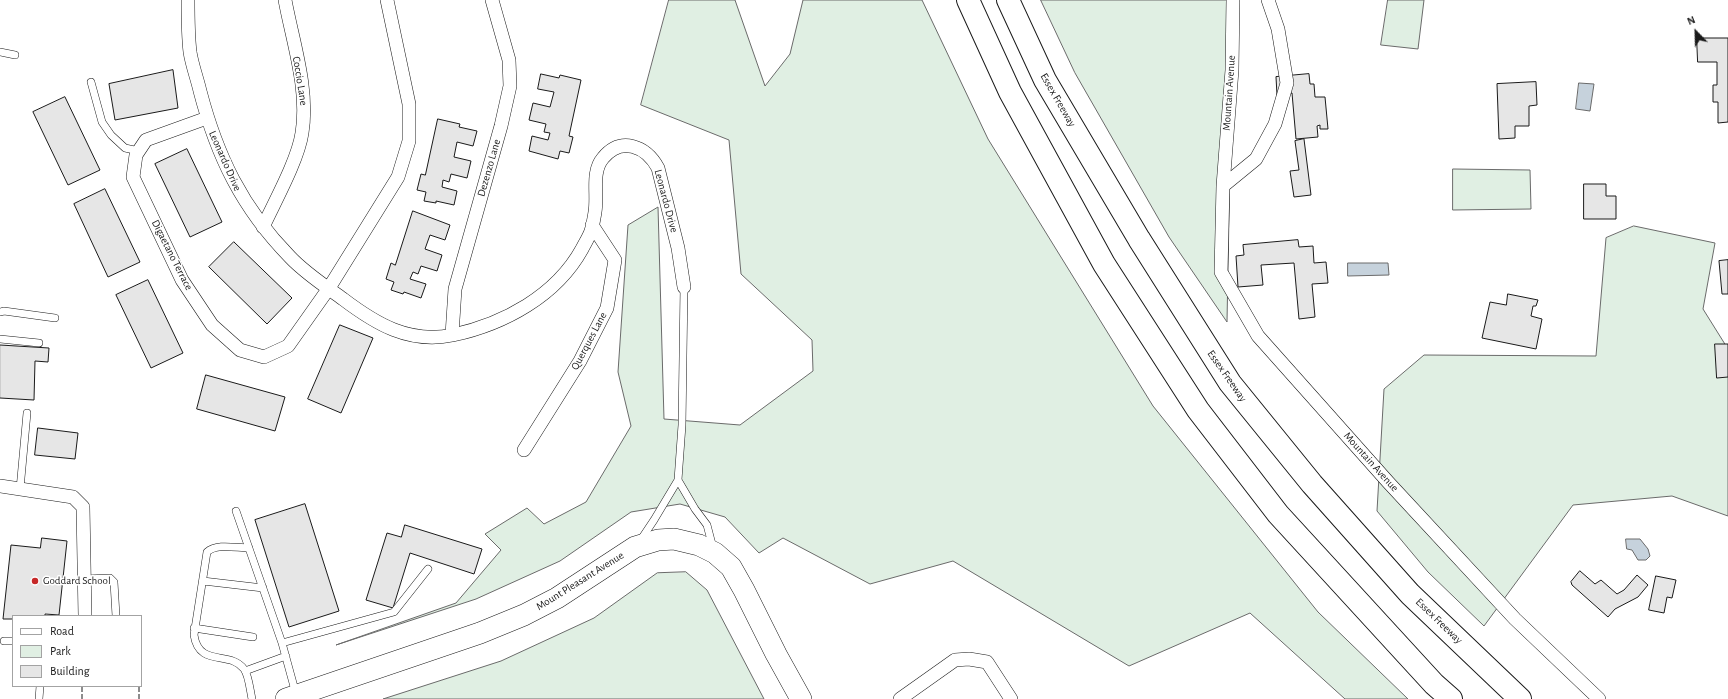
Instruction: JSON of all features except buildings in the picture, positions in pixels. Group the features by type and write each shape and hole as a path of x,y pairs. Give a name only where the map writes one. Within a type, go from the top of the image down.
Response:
{"highway":[{"path":"968,0 1010,92 1104,264 1198,410 1278,514 1434,684 1451,699"},
{"name":"Essex Freeway","path":"1008,0 1045,80 1140,239 1230,383 1312,484 1410,594 1520,699"}],"main road":[{"name":"Mount Pleasant Avenue","path":"291,697 480,633 524,615 557,598 635,548 658,540 674,539 699,545 715,553 731,567 801,699"}],"street":[{"name":"Leonardo Drive","path":"188,0 190,52 207,118 220,154 240,196 262,227 291,258 367,316 387,328 407,334 428,336 452,335 481,327 521,310 544,293 563,277 579,254 591,232 596,209 597,168 602,159 609,152 627,146 637,147 646,152 653,159 658,168 678,248 684,287"},
{"name":"Coccio Lane","path":"262,227 295,156 302,135 305,108 302,83 285,0"},
{"path":"329,288 398,177 409,141 409,104 387,0"},
{"name":"Dezenzo Lane","path":"452,335 455,289 501,126 510,86 509,60 492,0"},
{"name":"Mountain Avenue","path":"1233,0 1232,70 1223,186 1221,272 1258,336 1383,476 1515,619 1599,699"},
{"path":"1223,186 1256,159 1275,124 1287,83 1278,29 1268,0"},
{"path":"139,151 146,140 207,118"},
{"name":"Digaetano Terrace","path":"139,151 136,155 133,177 182,280 212,325 240,350 264,357 288,346 329,288"},
{"name":"Querques Lane","path":"524,450 580,361 606,308 615,260 592,225"},
{"path":"0,486 73,497 83,507 85,615"},
{"path":"900,699 955,660 969,659 987,662 1011,699"}],"lane":[{"path":"0,52 15,55"},
{"path":"91,82 102,122 111,135 125,148 139,151"},
{"path":"635,548 678,480 682,425 684,287"},
{"path":"0,312 4,311 55,318"},
{"path":"0,339 39,343"},
{"path":"20,489 27,413"},
{"path":"678,480 695,509 707,524 715,553"},
{"path":"236,512 286,656 291,697"},
{"path":"249,548 217,546 211,548 207,552 194,628 195,645 200,651 208,656 240,664 245,670 252,699"},
{"path":"282,643 394,612 428,569"},
{"path":"84,579 110,578 114,582 116,615"},
{"path":"203,581 263,588"},
{"path":"194,628 253,637"},
{"path":"4,641 12,641"},
{"path":"245,670 286,656"},
{"path":"39,699 40,687"}],"green space":[{"path":"669,0 735,0 765,86 790,54 803,0 922,0 988,139 1153,406 1318,612 1408,699 1345,699 1250,613 1129,666 953,561 870,584 783,538 759,553 725,517 680,504 631,512 560,561 476,599 336,645 456,603 501,550 485,534 527,508 544,524 586,502 631,426 618,372 628,225 658,207 664,419 740,425 813,371 812,340 741,274 729,140 641,105"},
{"path":"1041,0 1233,0 1227,322 1169,237 1075,73"},
{"path":"1388,0 1424,0 1418,49 1381,45"},
{"path":"1453,169 1530,170 1531,209 1453,210"},
{"path":"1634,226 1715,243 1703,309 1728,349 1728,516 1672,496 1573,505 1484,626 1428,572 1377,511 1384,389 1424,355 1596,356 1606,238"},
{"path":"686,572 707,590 764,699 383,699 501,661 594,618 657,573"}],"shaded area":[{"path":"1579,83 1594,84 1590,111 1576,109"},
{"path":"1348,263 1388,263 1389,275 1348,276"},
{"path":"1626,539 1640,539 1648,549 1650,556 1646,560 1638,560 1632,550 1627,549"}],"fence":[{"path":"82,687 82,699"},
{"path":"139,687 139,699"}],"place":[{"name":"Goddard School","path":"35,581"}]}
